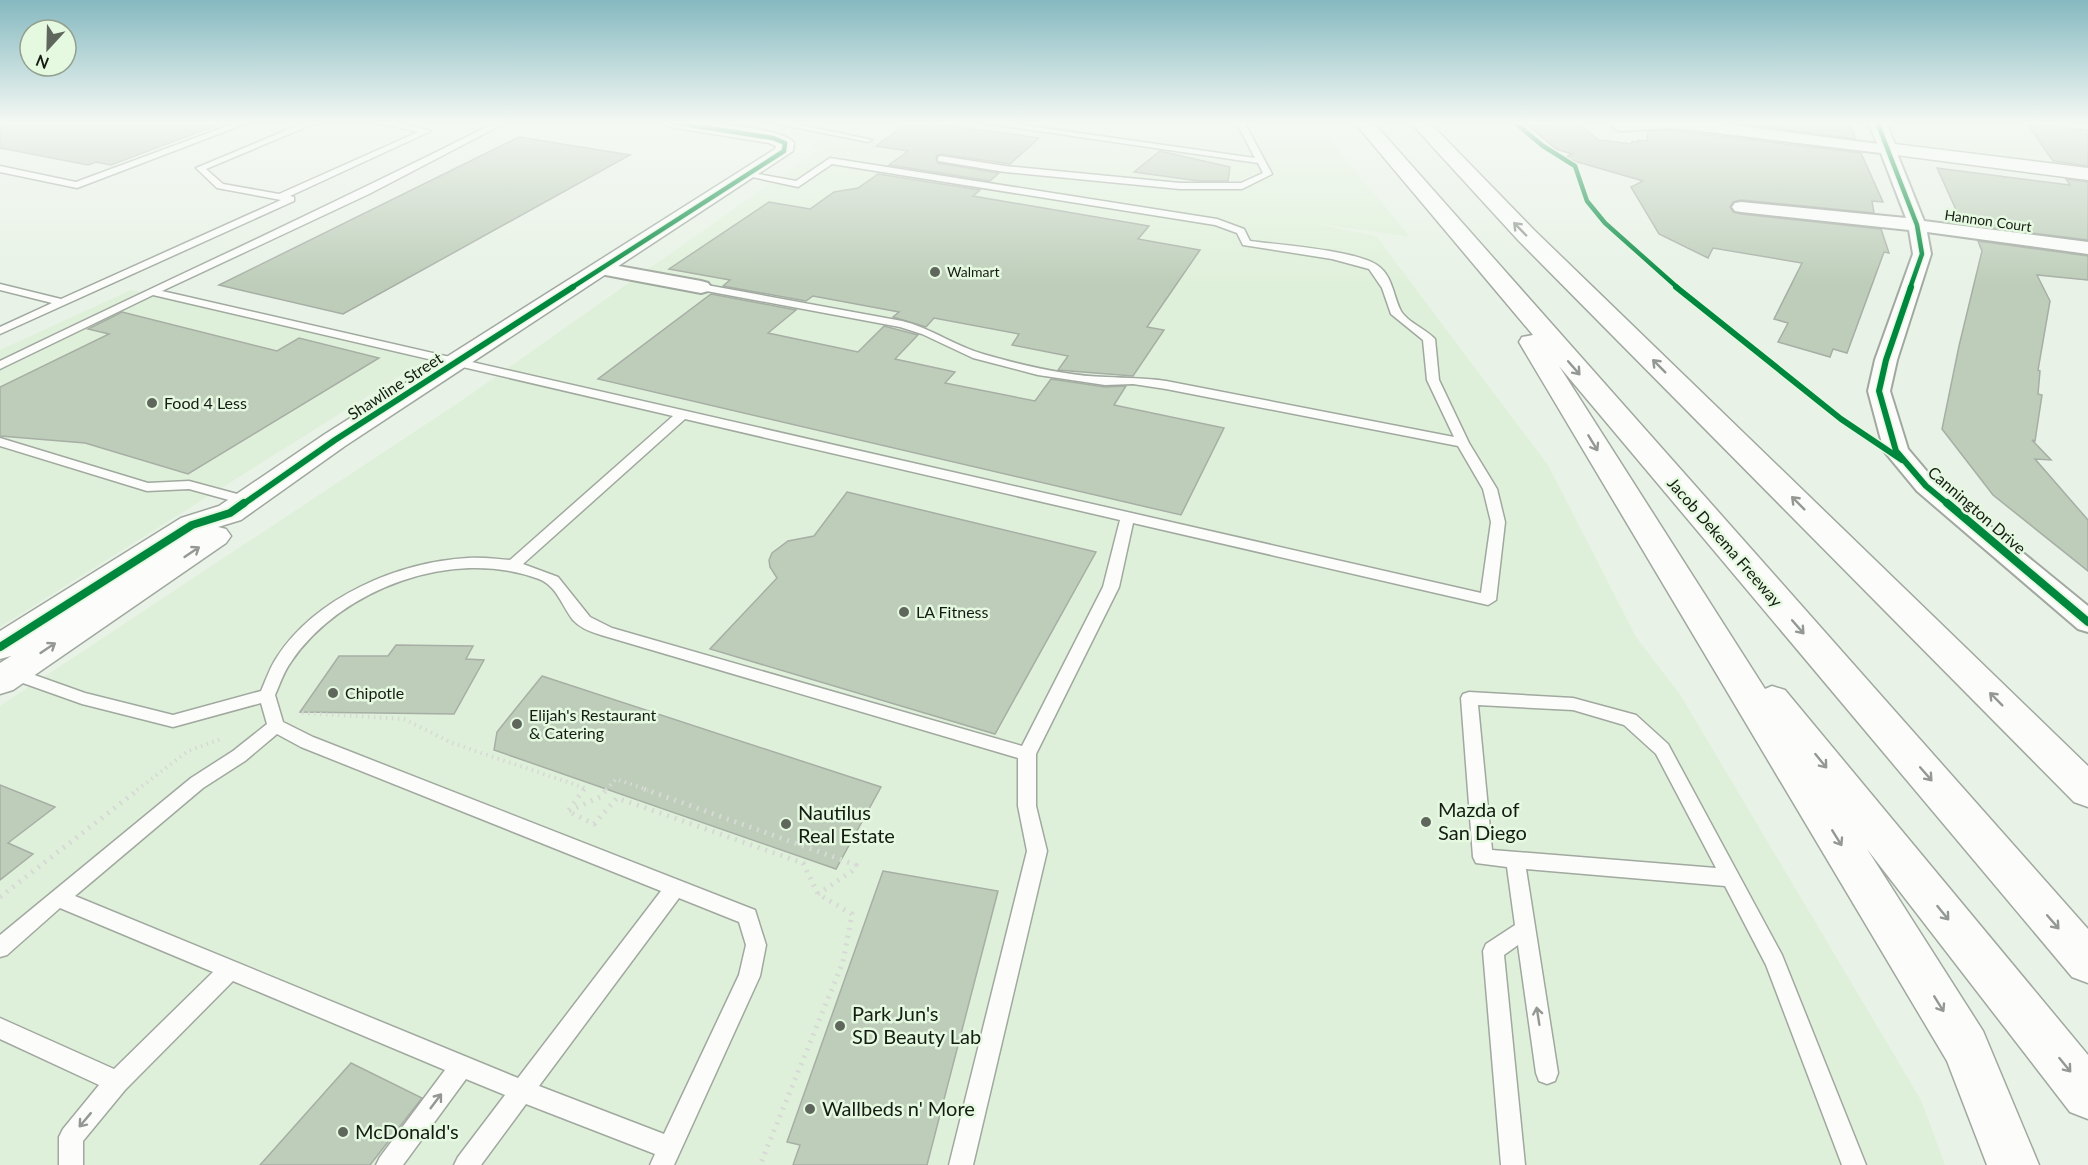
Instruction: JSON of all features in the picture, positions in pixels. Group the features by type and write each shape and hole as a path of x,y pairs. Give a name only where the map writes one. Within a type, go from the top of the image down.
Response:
{"main road":[{"name":"Shawline Street","path":"4,667 216,535 238,507 334,440 745,176"},
{"name":"Jacob Dekema Freeway","path":"1409,176 2088,962"},
{"path":"1470,176 1526,235 2088,791"},
{"path":"1481,260 1966,1048 2013,1165"},
{"path":"1668,566 1756,680 2088,1094"},
{"path":"2038,740 2088,759"}],"street":[{"name":"Cannington Drive","path":"1898,176 1917,225 1923,254 1886,360 1879,391 1896,451 1926,486 2088,622"},
{"name":"Hannon Court","path":"1741,207 1917,225 2088,248"},
{"path":"602,269 701,287"}],"lane":[{"path":"35,176 77,185 100,176"},
{"path":"0,331 291,200 220,186 209,176"},
{"path":"280,197 326,176"},
{"path":"0,365 397,176"},
{"path":"755,176 798,184 809,176"},
{"path":"153,292 1488,600 1498,522 1490,489 1462,443 1433,380 1430,339 1395,312 1393,300 1372,266 1339,258 1246,243 1242,231 1218,222 928,176"},
{"path":"1085,176 1168,184 1242,186 1263,176"},
{"path":"0,287 63,303"},
{"path":"701,287 902,324 933,335 977,356 1038,371 1105,381 1133,380 1166,385 1462,443"},
{"path":"514,564 684,413"},
{"path":"0,442 147,488 189,485 238,507"},
{"path":"961,1165 1037,851 1027,806 1027,754 1111,587 1128,516"},
{"path":"58,898 462,1065 666,1156 749,976 756,945 748,916 326,750 274,722 267,694 273,674 310,629 343,604 389,580 441,567 486,563 514,564 548,576 564,591 583,620 595,626 1027,754"},
{"path":"4,667 82,698 173,721 267,694"},
{"path":"1731,878 1483,857 1470,698 1573,704 1630,720 1662,749 1731,878 1775,962 1854,1165"},
{"path":"0,948 197,783 239,756 274,722"},
{"path":"1515,859 1547,1073"},
{"path":"466,1165 675,888"},
{"path":"1513,1165 1493,951 1525,929"},
{"path":"71,1165 71,1137 117,1082 230,970"},
{"path":"0,1028 117,1082"},
{"path":"388,1165 462,1065"}],"path":[{"path":"0,897 188,751 274,722"},
{"path":"568,812 600,796 616,779 856,865 852,871 818,894"}],"shaded area":[{"path":"780,176 1360,176 1410,237 1307,222 1376,236 1548,465 1636,637 1681,696 1921,1100 1945,1165 0,1165 0,706 464,399"},
{"path":"131,290 427,359 0,627 0,350"}],"building":[{"path":"439,176 591,176 343,314 219,285"},
{"name":"Walmart","path":"875,176 893,176 980,190 973,196 1149,226 1138,239 1200,250 1147,327 1164,330 1133,376 1058,370 1068,356 1012,345 1019,334 934,318 926,327 893,317 899,312 813,296 806,301 723,286 730,280 669,269 769,202 810,209 834,192 858,188"},
{"path":"961,176 995,176 990,181"},
{"path":"1166,176 1229,176 1228,181 1199,181"},
{"path":"1627,176 1871,176 1883,202 1872,201 1874,213 1741,200 1733,202 1730,207 1733,212 1741,214 1881,229 1889,253 1884,252 1847,353 1833,349 1830,357 1778,342 1788,323 1774,319 1802,263 1713,248 1708,258 1659,234 1631,187 1643,181"},
{"path":"1941,176 2002,176 2070,185 2066,179 2088,182 2088,240 1970,225 1965,215 1958,214"},
{"path":"1978,241 2088,256 2088,280 2037,275 2050,301 2038,370 2040,371 2038,394 2042,395 2035,441 2032,440 2051,460 2035,459 2088,520 2088,571 1993,495 1942,429 1982,251"},
{"path":"711,294 796,310 768,333 858,352 884,326 918,335 895,359 955,372 945,383 1035,401 1051,379 1105,387 1126,386 1114,405 1224,428 1181,515 598,379"},
{"name":"Food 4 Less","path":"122,312 277,351 299,338 379,358 188,474 85,443 0,436 0,387 109,334 88,329"},
{"name":"LA Fitness","path":"847,492 1096,552 995,734 710,649 777,578 770,567 769,560 772,553 788,541 814,536"},
{"path":"396,645 473,646 466,659 484,660 454,714 300,712 339,656 388,656"},
{"path":"542,676 881,787 836,869 494,750 497,732"},
{"path":"0,785 55,807 8,843 33,854 0,880"},
{"path":"883,871 998,891 927,1165 793,1165 800,1145 787,1142"},
{"name":"McDonald's","path":"351,1063 422,1098 370,1165 260,1165"}],"cycle path":[{"path":"0,647 192,525 230,513 335,440 745,176"},
{"path":"1579,176 1587,201 1605,223 1658,272 1841,419 1902,460"},
{"path":"1898,176 1917,225 1922,254 1886,360 1879,391 1896,451 1926,486 2088,622"}],"place":[{"name":"Walmart","path":"935,272"},
{"name":"Food 4 Less","path":"152,403"},
{"name":"LA Fitness","path":"904,612"},
{"name":"Chipotle","path":"333,693"},
{"name":"Elijah's Restaurant & Catering","path":"517,724"},
{"name":"Mazda of San Diego","path":"1426,822"},
{"name":"Nautilus Real Estate","path":"786,824"},
{"name":"Park Jun's SD Beauty Lab","path":"840,1026"},
{"name":"Wallbeds n' More","path":"810,1109"},
{"name":"McDonald's","path":"343,1132"}]}
